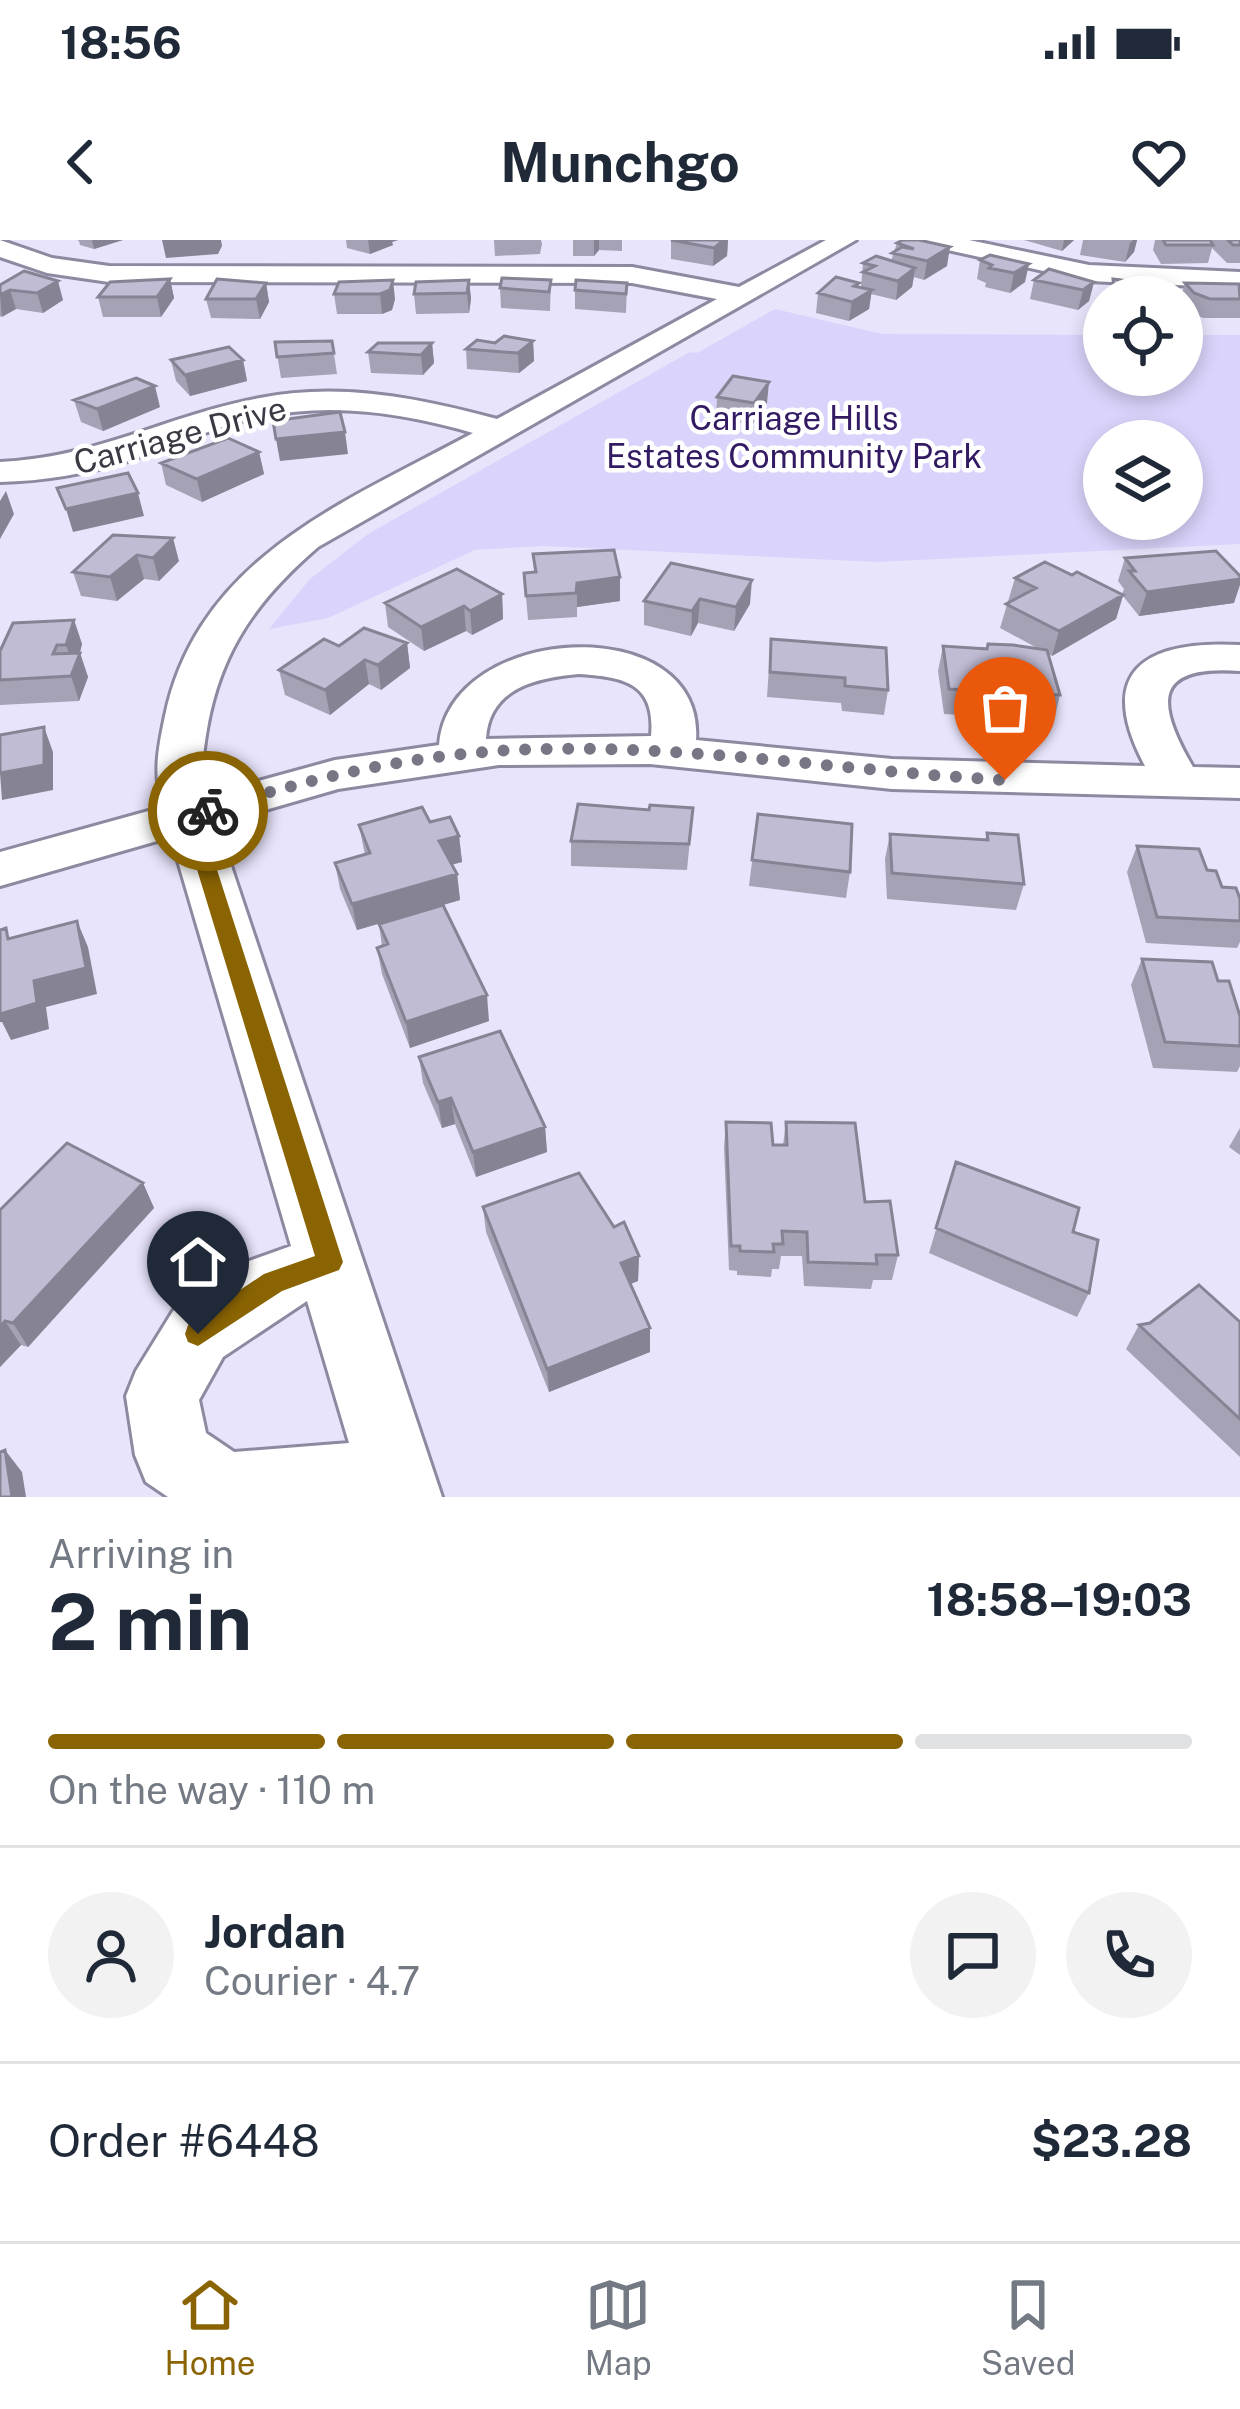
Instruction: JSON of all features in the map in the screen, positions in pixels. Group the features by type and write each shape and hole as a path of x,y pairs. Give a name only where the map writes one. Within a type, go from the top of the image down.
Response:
{"street":[{"path":"402,1494 178,778 184,713 202,656 234,606 305,539 844,240"},
{"path":"934,240 1089,273 1240,280"},
{"path":"8,246 76,271 262,276 632,275 741,296"},
{"path":"262,276 278,247"},
{"name":"Carriage Drive","path":"0,472 66,467 121,456 220,418 305,401 402,403 500,430"},
{"path":"1178,784 1147,717 1143,700 1149,685 1176,661 1240,658"},
{"path":"462,754 464,720 476,698 511,674 541,663 577,660 629,668 659,687 673,705 672,752"},
{"path":"0,869 335,775 462,754 549,748 672,752 892,775 1240,783"},
{"path":"330,1262 273,1283 198,1334 162,1396 172,1455 224,1491 301,1488 384,1477 402,1494"}],"green space":[{"name":"Carriage Hills Estates Community Park","path":"775,309 882,334 1083,335 1083,396 1203,396 1203,335 1240,335 1240,544 877,562 545,546 475,550 328,618 269,629 310,579 368,534 690,352 697,353"}],"building":[{"path":"671,240 724,240 714,248"},
{"path":"1163,240 1210,240 1213,245 1166,245"},
{"path":"897,243 950,247 927,261 892,253 902,247 914,249"},
{"path":"990,255 1029,264 1014,273 989,268 992,265 980,260"},
{"path":"876,256 915,268 898,281 863,272 875,266 863,263"},
{"path":"1049,269 1083,279 1083,290 1034,280"},
{"path":"24,271 58,281 37,293 10,290 0,295 0,285"},
{"path":"836,277 872,290 852,302 818,293"},
{"path":"502,278 551,280 549,292 500,288"},
{"path":"170,279 157,297 98,297 110,282"},
{"path":"217,279 266,283 256,299 206,299"},
{"path":"393,280 390,290 380,294 334,294 339,282"},
{"path":"469,280 467,293 414,294 416,282"},
{"path":"576,280 627,283 626,294 575,290"},
{"path":"1203,283 1239,284 1240,299 1203,296"},
{"path":"504,336 533,341 518,353 466,349 477,340 495,343"},
{"path":"332,341 334,353 277,357 275,342"},
{"path":"378,343 432,343 421,355 368,352"},
{"path":"229,347 243,360 185,375 171,360"},
{"path":"733,376 769,382 754,403 717,397"},
{"path":"136,378 155,386 97,409 74,400"},
{"path":"340,412 345,432 276,439 273,421"},
{"path":"228,438 259,452 197,479 161,463"},
{"path":"128,473 138,493 66,509 57,488"},
{"path":"113,535 173,538 153,558 137,555 110,577 73,572"},
{"path":"614,550 620,577 577,583 576,593 526,596 524,573 536,572 533,554"},
{"path":"1216,551 1240,579 1147,592 1129,571 1135,571 1125,558"},
{"path":"1045,562 1123,595 1059,631 1006,604 1036,588 1015,578"},
{"path":"671,563 752,580 736,607 700,599 692,611 644,601"},
{"path":"457,569 502,594 470,611 464,606 421,627 385,603"},
{"path":"74,620 66,645 57,645 53,654 80,653 71,676 0,680 0,651 13,623"},
{"path":"364,628 407,643 378,665 365,660 325,690 279,670 324,639 339,646"},
{"path":"771,639 886,648 888,690 845,686 845,678 770,672"},
{"path":"988,644 1047,650 1060,695 949,689 943,646 987,649"},
{"path":"44,727 44,765 0,773 0,735"},
{"path":"578,804 693,808 689,844 571,841"},
{"path":"422,807 430,822 450,817 459,836 439,841 457,874 352,904 335,863 370,853 359,825"},
{"path":"758,814 852,824 850,872 752,860"},
{"path":"987,833 1018,835 1024,884 892,873 890,834 988,840"},
{"path":"1137,846 1199,849 1207,870 1216,871 1222,887 1236,888 1240,921 1157,917"},
{"path":"443,905 487,995 406,1022 377,948 388,944 379,924"},
{"path":"77,921 86,968 34,981 37,1003 0,1014 0,930 6,928 8,939"},
{"path":"1142,959 1212,962 1218,981 1229,981 1240,1016 1240,1046 1165,1042"},
{"path":"500,1031 545,1127 473,1152 451,1098 438,1102 419,1057"},
{"path":"726,1122 771,1123 773,1145 787,1145 786,1122 855,1123 865,1202 890,1201 898,1255 876,1255 877,1264 808,1262 807,1232 782,1231 783,1244 773,1244 774,1252 740,1251 740,1246 731,1246"},
{"path":"67,1143 143,1183 13,1323 5,1321 0,1327 0,1210"},
{"path":"956,1162 1079,1208 1073,1232 1098,1240 1089,1293 936,1228"},
{"path":"579,1173 614,1227 624,1222 639,1256 621,1263 650,1328 547,1369 483,1207"},
{"path":"1199,1285 1240,1322 1240,1419 1139,1325 1150,1323"},
{"path":"5,1450 12,1497 0,1497 0,1452"}],"way so far":[{"path":"208,811 335,775 446,756 549,748 650,750 892,775 1005,780"}],"route":[{"path":"198,1334 273,1283 330,1262 191,817 208,811"}]}
